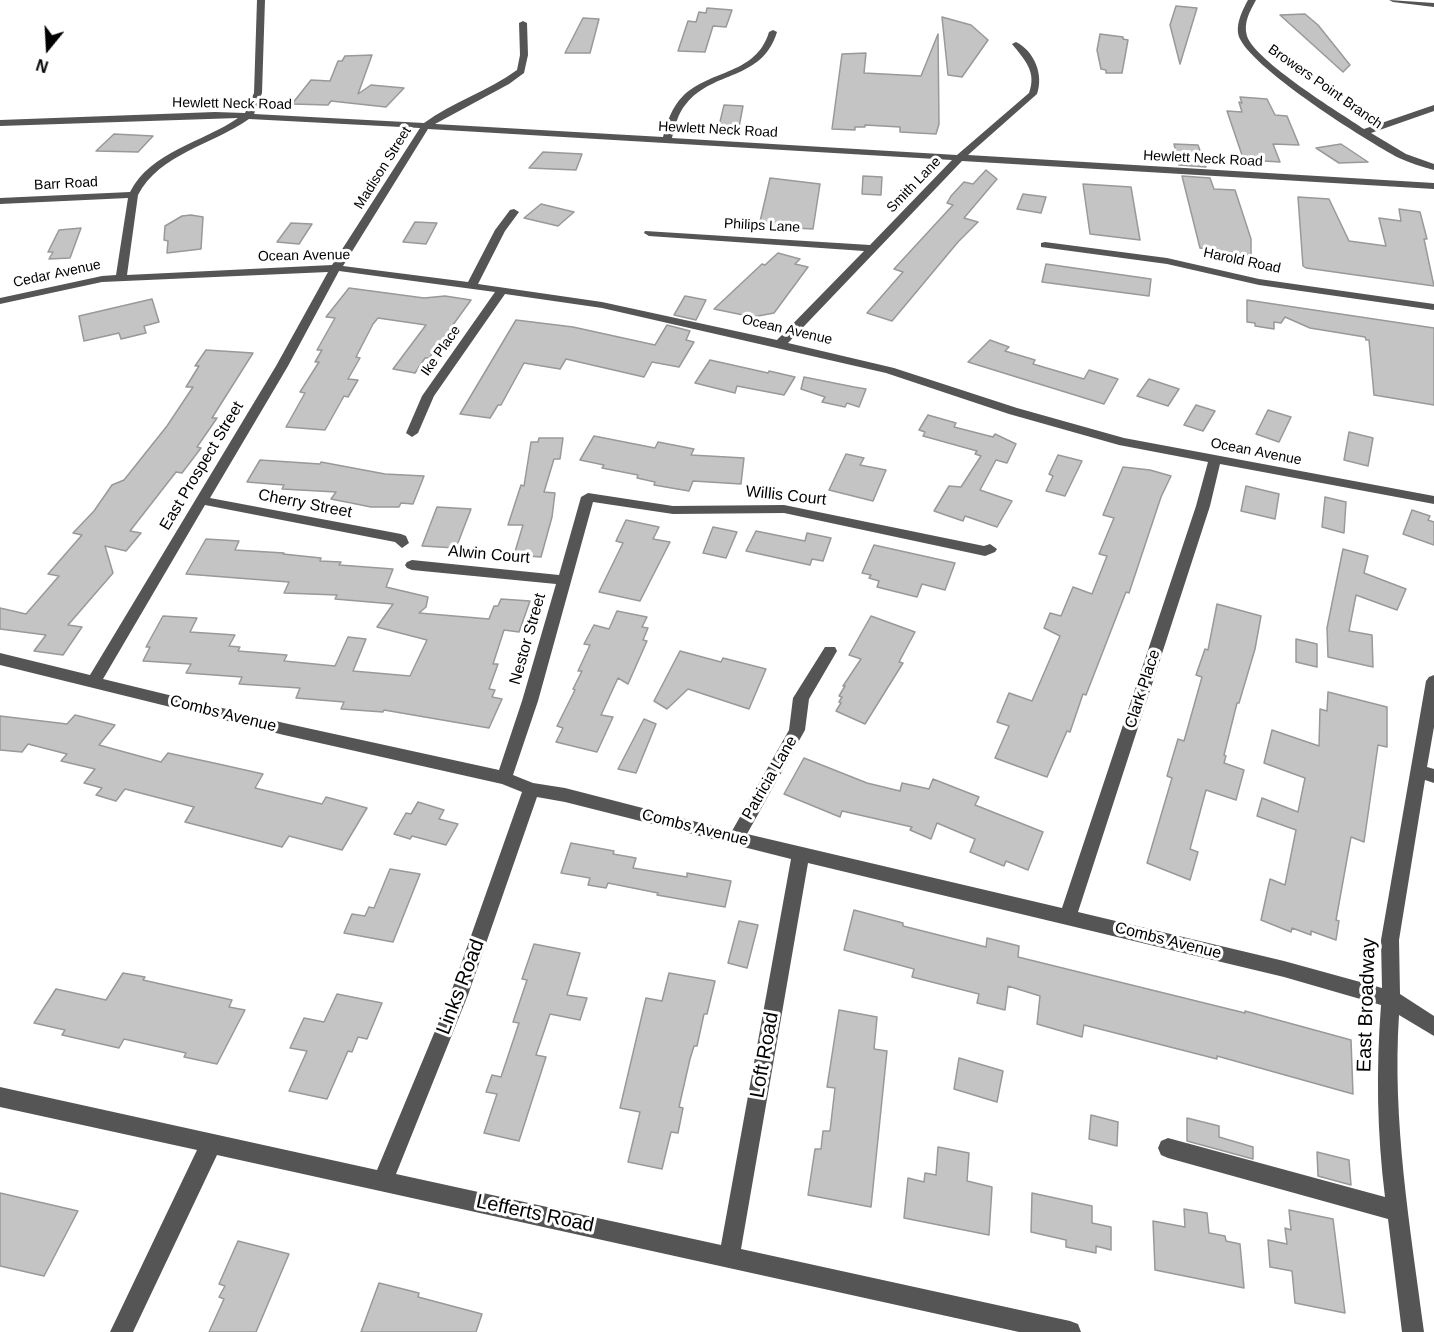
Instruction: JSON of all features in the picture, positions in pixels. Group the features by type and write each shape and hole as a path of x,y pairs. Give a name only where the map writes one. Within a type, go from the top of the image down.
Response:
{"street":[{"path":"121,277 133,195 138,183 162,163 247,117 258,93 261,0"},
{"name":"Browers Point Branch","path":"1252,0 1245,14 1242,33 1251,51 1270,67 1364,132 1401,154 1434,167"},
{"path":"1393,0 1434,5"},
{"name":"Madison Street","path":"337,268 425,127 441,115 506,82 521,71 524,55 524,23"},
{"path":"667,141 674,116 684,99 702,86 754,61 769,46 773,32"},
{"name":"Smith Lane","path":"780,344 961,158 1033,94 1038,84 1038,74 1016,44"},
{"path":"1364,132 1434,108"},
{"name":"Hewlett Neck Road","path":"0,123 215,115 1434,186"},
{"name":"Barr Road","path":"0,201 133,195"},
{"path":"471,286 500,230 514,212"},
{"name":"Philips Lane","path":"650,233 872,248"},
{"name":"Harold Road","path":"1044,245 1167,261 1259,282 1434,307"},
{"name":"Ocean Avenue","path":"121,277 337,268 602,304 890,370 1090,434 1215,460 1434,500"},
{"name":"East Prospect Street","path":"94,681 282,366 320,293 337,268"},
{"name":"Cedar Avenue","path":"0,301 87,281 121,277"},
{"name":"Ike Place","path":"412,433 428,396 502,290"},
{"name":"Clark Place","path":"1068,917 1203,506 1215,460"},
{"name":"Willis Court","path":"585,509 588,497 673,510 735,507 784,509 985,551 990,549"},
{"name":"Cherry Street","path":"200,500 401,539 402,543"},
{"name":"Nestor Street","path":"504,778 530,701 585,509"},
{"name":"Alwin Court","path":"412,565 564,580"},
{"name":"Patricia Lane","path":"736,839 797,730 801,698 830,651"},
{"name":"Combs Avenue","path":"0,659 284,729 504,778 531,789 565,795 736,839 1284,969 1391,999 1434,1027"},
{"name":"East Broadway","path":"1413,1332 1389,1146 1386,1065 1391,999 1390,940 1426,773 1434,681"},
{"name":"Links Road","path":"383,1181 459,995 531,789"},
{"name":"Loft Road","path":"729,1257 801,853"},
{"name":"Lefferts Road","path":"0,1097 1070,1332"},
{"path":"120,1332 211,1144"},
{"path":"1168,1148 1398,1211"}],"building":[{"path":"1176,6 1197,8 1180,64 1170,25"},
{"path":"707,8 732,10 726,27 713,26 705,52 678,51 688,21 696,22 699,12 706,13"},
{"path":"1305,14 1318,25 1350,65 1343,72 1280,15"},
{"path":"942,17 971,25 988,40 962,77 948,75"},
{"path":"583,18 599,19 590,53 565,53"},
{"path":"938,34 939,124 936,134 900,132 900,127 865,125 865,127 855,127 855,130 832,129 842,54 866,53 864,73 921,76"},
{"path":"1100,34 1123,37 1128,40 1122,73 1106,73 1106,70 1101,69 1097,50"},
{"path":"372,55 358,94 371,85 404,88 386,107 331,101 328,105 292,104 311,80 330,81 338,61 342,61 345,56"},
{"path":"1240,97 1267,99 1275,115 1287,116 1299,145 1273,144 1280,162 1247,160 1245,155 1242,155 1227,111 1242,112"},
{"path":"724,105 743,106 739,127 719,126"},
{"path":"114,134 153,136 138,152 96,151"},
{"path":"1174,144 1198,145 1206,167 1179,165"},
{"path":"1341,144 1368,162 1339,163 1316,148"},
{"path":"543,152 582,154 576,170 529,168"},
{"path":"986,170 997,179 964,218 978,222 958,242 892,321 867,313 903,272 894,269 953,205 947,203 951,196 964,182 973,184"},
{"path":"863,176 882,177 881,195 862,194"},
{"path":"1182,176 1210,178 1214,189 1235,190 1251,239 1251,255 1200,248"},
{"path":"770,178 820,184 813,229 759,226"},
{"path":"1083,184 1131,187 1140,240 1090,234"},
{"path":"1023,194 1046,197 1041,213 1017,209"},
{"path":"1298,197 1329,199 1349,241 1386,246 1379,218 1401,221 1399,209 1420,212 1427,239 1424,239 1434,286 1306,268 1303,266"},
{"path":"541,204 574,212 558,226 524,218"},
{"path":"182,216 203,217 201,249 167,253 168,241 164,240 165,226"},
{"path":"415,222 437,223 426,244 403,242"},
{"path":"291,223 312,224 299,244 277,242"},
{"path":"81,228 70,258 49,259 53,252 48,252 59,230"},
{"path":"778,253 800,259 795,264 808,267 774,313 753,317 714,309 762,264 765,265"},
{"path":"1046,264 1151,279 1149,296 1042,282"},
{"path":"349,288 424,298 445,296 471,300 429,358 425,358 415,373 393,369 426,325 378,318 356,357 360,358 348,379 358,380 348,397 344,396 325,430 286,427 305,393 300,392 319,362 315,362 322,350 317,350 335,318 326,317"},
{"path":"685,296 706,300 696,320 674,315"},
{"path":"152,299 159,322 144,326 146,333 121,339 119,333 84,341 79,316"},
{"path":"1247,300 1434,328 1434,405 1374,395 1369,340 1365,337 1310,328 1285,317 1281,323 1274,322 1274,329 1255,326 1255,323 1247,322"},
{"path":"516,320 573,327 655,345 667,325 690,331 686,340 694,342 679,367 652,362 644,377 566,359 560,369 524,363 501,405 498,405 490,418 460,414"},
{"path":"990,340 1009,347 1005,351 1035,360 1033,364 1084,379 1089,370 1118,379 1104,404 968,362"},
{"path":"206,350 253,353 212,418 217,418 197,447 201,448 182,473 176,472 130,531 141,533 126,551 105,546 113,573 68,625 82,627 63,655 34,651 46,635 0,629 0,608 26,614 59,576 48,574 82,535 73,533 94,511 112,485 124,480 167,426 193,387 186,387 199,366 195,366"},
{"path":"710,360 795,377 784,395 737,386 735,393 695,383"},
{"path":"804,377 866,389 859,407 847,403 845,407 822,402 825,397 801,389"},
{"path":"1149,379 1179,389 1168,406 1137,396"},
{"path":"1196,405 1215,411 1203,431 1184,425"},
{"path":"1268,410 1291,417 1279,442 1256,434"},
{"path":"928,415 956,423 954,427 993,437 995,434 1016,444 1007,463 996,460 980,490 1012,501 997,527 965,516 963,521 934,511 949,486 961,487 981,456 975,454 977,451 923,436 925,432 919,430"},
{"path":"1349,432 1373,438 1368,466 1344,460"},
{"path":"594,436 655,448 658,442 694,449 691,455 744,458 741,484 693,481 689,491 654,485 655,482 637,478 638,475 602,468 604,465 580,460"},
{"path":"539,438 563,438 560,459 554,459 544,492 555,493 552,517 541,557 514,555 523,525 508,525 521,485 524,486 531,442 538,442"},
{"path":"846,454 864,458 860,465 886,470 873,501 829,490"},
{"path":"1058,455 1082,461 1065,496 1046,491 1053,476 1049,474"},
{"path":"260,460 320,464 321,462 385,474 424,476 413,504 401,503 399,507 371,507 331,499 336,492 282,489 284,485 247,482"},
{"path":"1123,467 1150,470 1171,476 1161,497 1129,593 1126,592 1086,695 1083,694 1070,732 1067,731 1047,777 995,758 1009,726 997,722 1009,693 1032,701 1060,636 1044,628 1050,613 1061,616 1073,587 1092,594 1107,556 1099,554 1114,518 1103,515"},
{"path":"1246,486 1279,494 1275,519 1241,511"},
{"path":"1325,497 1346,502 1344,533 1322,527"},
{"path":"437,507 471,509 456,548 422,546"},
{"path":"1412,510 1430,516 1428,520 1434,522 1434,545 1403,534"},
{"path":"626,520 659,527 653,539 670,542 640,601 599,592 623,543 616,541"},
{"path":"713,527 737,532 726,558 703,553"},
{"path":"756,531 805,541 807,533 831,538 823,561 812,559 810,565 746,551"},
{"path":"206,539 239,541 235,550 284,553 321,558 320,561 341,562 339,565 393,569 386,587 428,597 426,607 419,613 489,619 494,606 498,606 501,599 530,601 519,632 504,630 493,664 498,664 489,689 495,690 492,697 502,699 489,728 384,710 383,712 341,709 344,702 296,698 300,688 239,684 242,677 186,673 191,664 143,661 150,647 146,647 163,616 197,618 190,632 235,635 229,646 240,647 238,651 287,655 284,661 335,666 348,637 366,639 353,671 410,676 427,640 377,627 393,604 335,599 337,595 284,593 289,582 186,574"},
{"path":"874,545 955,563 945,590 922,584 917,597 877,587 879,581 869,578 871,575 862,573"},
{"path":"1343,549 1368,556 1364,573 1406,589 1397,610 1356,595 1349,631 1372,635 1373,667 1328,657 1327,628"},
{"path":"1217,604 1261,616 1255,649 1239,703 1237,703 1224,755 1226,756 1224,763 1244,770 1236,800 1206,790 1190,849 1198,852 1190,880 1147,863 1172,778 1167,776 1178,739 1184,741 1202,677 1196,675 1205,649 1208,650"},
{"path":"617,611 647,617 642,627 648,628 643,640 647,641 628,684 618,678 601,715 613,717 597,752 556,742 563,728 557,726 575,690 573,689 582,671 578,671 590,645 584,644 594,625 609,629"},
{"path":"871,616 915,632 899,662 903,663 865,724 836,711 841,703 839,702 842,697 839,696 845,686 843,686 861,659 849,655"},
{"path":"1296,639 1317,644 1317,667 1296,662"},
{"path":"680,651 721,662 723,658 766,669 749,709 688,689 667,709 654,701"},
{"path":"1328,692 1387,707 1387,747 1378,745 1364,842 1351,837 1336,920 1339,921 1336,940 1311,931 1311,935 1292,928 1291,932 1261,920 1270,879 1285,885 1296,830 1257,816 1262,798 1298,812 1305,778 1264,763 1272,730 1319,746 1320,709 1327,711"},
{"path":"75,715 115,725 99,745 161,762 168,753 263,774 255,788 322,804 326,797 367,808 342,850 289,836 282,847 185,822 194,807 125,789 116,801 96,795 102,788 84,783 95,769 61,761 67,754 28,744 22,752 0,750 0,716 67,724"},
{"path":"644,719 656,724 636,773 618,769"},
{"path":"804,758 867,783 900,791 902,783 929,789 933,779 979,797 975,805 1043,832 1028,870 1006,861 1004,866 970,852 975,839 937,823 931,839 910,830 912,827 842,811 840,817 784,794"},
{"path":"418,802 444,810 439,819 458,824 446,845 394,834 406,813 411,814"},
{"path":"571,843 614,851 613,854 636,858 633,868 687,877 687,873 731,881 725,907 657,895 658,893 608,883 606,888 588,885 590,878 561,873"},
{"path":"390,869 420,874 393,942 344,933 352,914 365,916 369,907 374,908"},
{"path":"854,910 903,923 903,926 986,947 987,938 1019,946 1018,957 1245,1013 1245,1011 1351,1040 1353,1094 1217,1056 1217,1059 1084,1025 1082,1037 1037,1024 1040,996 1008,986 1005,1010 977,1003 979,994 912,977 914,969 844,950"},
{"path":"739,921 758,925 747,968 728,963"},
{"path":"534,944 580,953 567,995 587,998 580,1020 550,1014 536,1055 546,1057 519,1141 484,1133 497,1094 486,1092 492,1075 501,1077 519,1023 513,1022 527,980 522,979"},
{"path":"123,973 145,977 143,980 232,1000 229,1007 245,1010 217,1064 184,1057 186,1053 124,1039 119,1048 62,1035 65,1030 34,1023 56,989 106,1000"},
{"path":"669,973 715,981 697,1046 694,1046 690,1059 679,1107 683,1108 678,1133 671,1132 662,1169 628,1162 640,1112 620,1108 646,998 662,1001"},
{"path":"337,994 382,1003 367,1039 358,1037 352,1052 348,1051 327,1099 289,1091 307,1051 290,1048 304,1018 324,1022"},
{"path":"839,1010 877,1017 874,1049 887,1051 871,1207 808,1195 815,1149 821,1149 823,1131 830,1131 835,1088 827,1087"},
{"path":"959,1058 1003,1071 997,1102 954,1089"},
{"path":"1091,1115 1118,1122 1117,1146 1089,1139"},
{"path":"1187,1118 1219,1126 1219,1137 1253,1147 1253,1159 1187,1141"},
{"path":"938,1147 969,1153 967,1181 992,1187 989,1235 904,1218 908,1178 924,1182 925,1173 936,1175"},
{"path":"1317,1152 1349,1160 1351,1185 1318,1176"},
{"path":"0,1193 78,1211 44,1276 0,1266"},
{"path":"1032,1193 1092,1206 1092,1223 1111,1227 1111,1250 1096,1246 1096,1253 1066,1247 1066,1240 1031,1232"},
{"path":"1184,1209 1207,1213 1209,1233 1225,1236 1226,1241 1240,1244 1244,1288 1155,1270 1153,1221 1185,1227"},
{"path":"1289,1210 1333,1219 1345,1313 1295,1303 1292,1271 1270,1267 1268,1240 1287,1244 1285,1228 1291,1230"},
{"path":"238,1241 289,1254 256,1332 209,1332 224,1299 219,1297 225,1286 219,1284"},
{"path":"379,1283 419,1293 418,1297 482,1314 476,1332 361,1332"}]}
